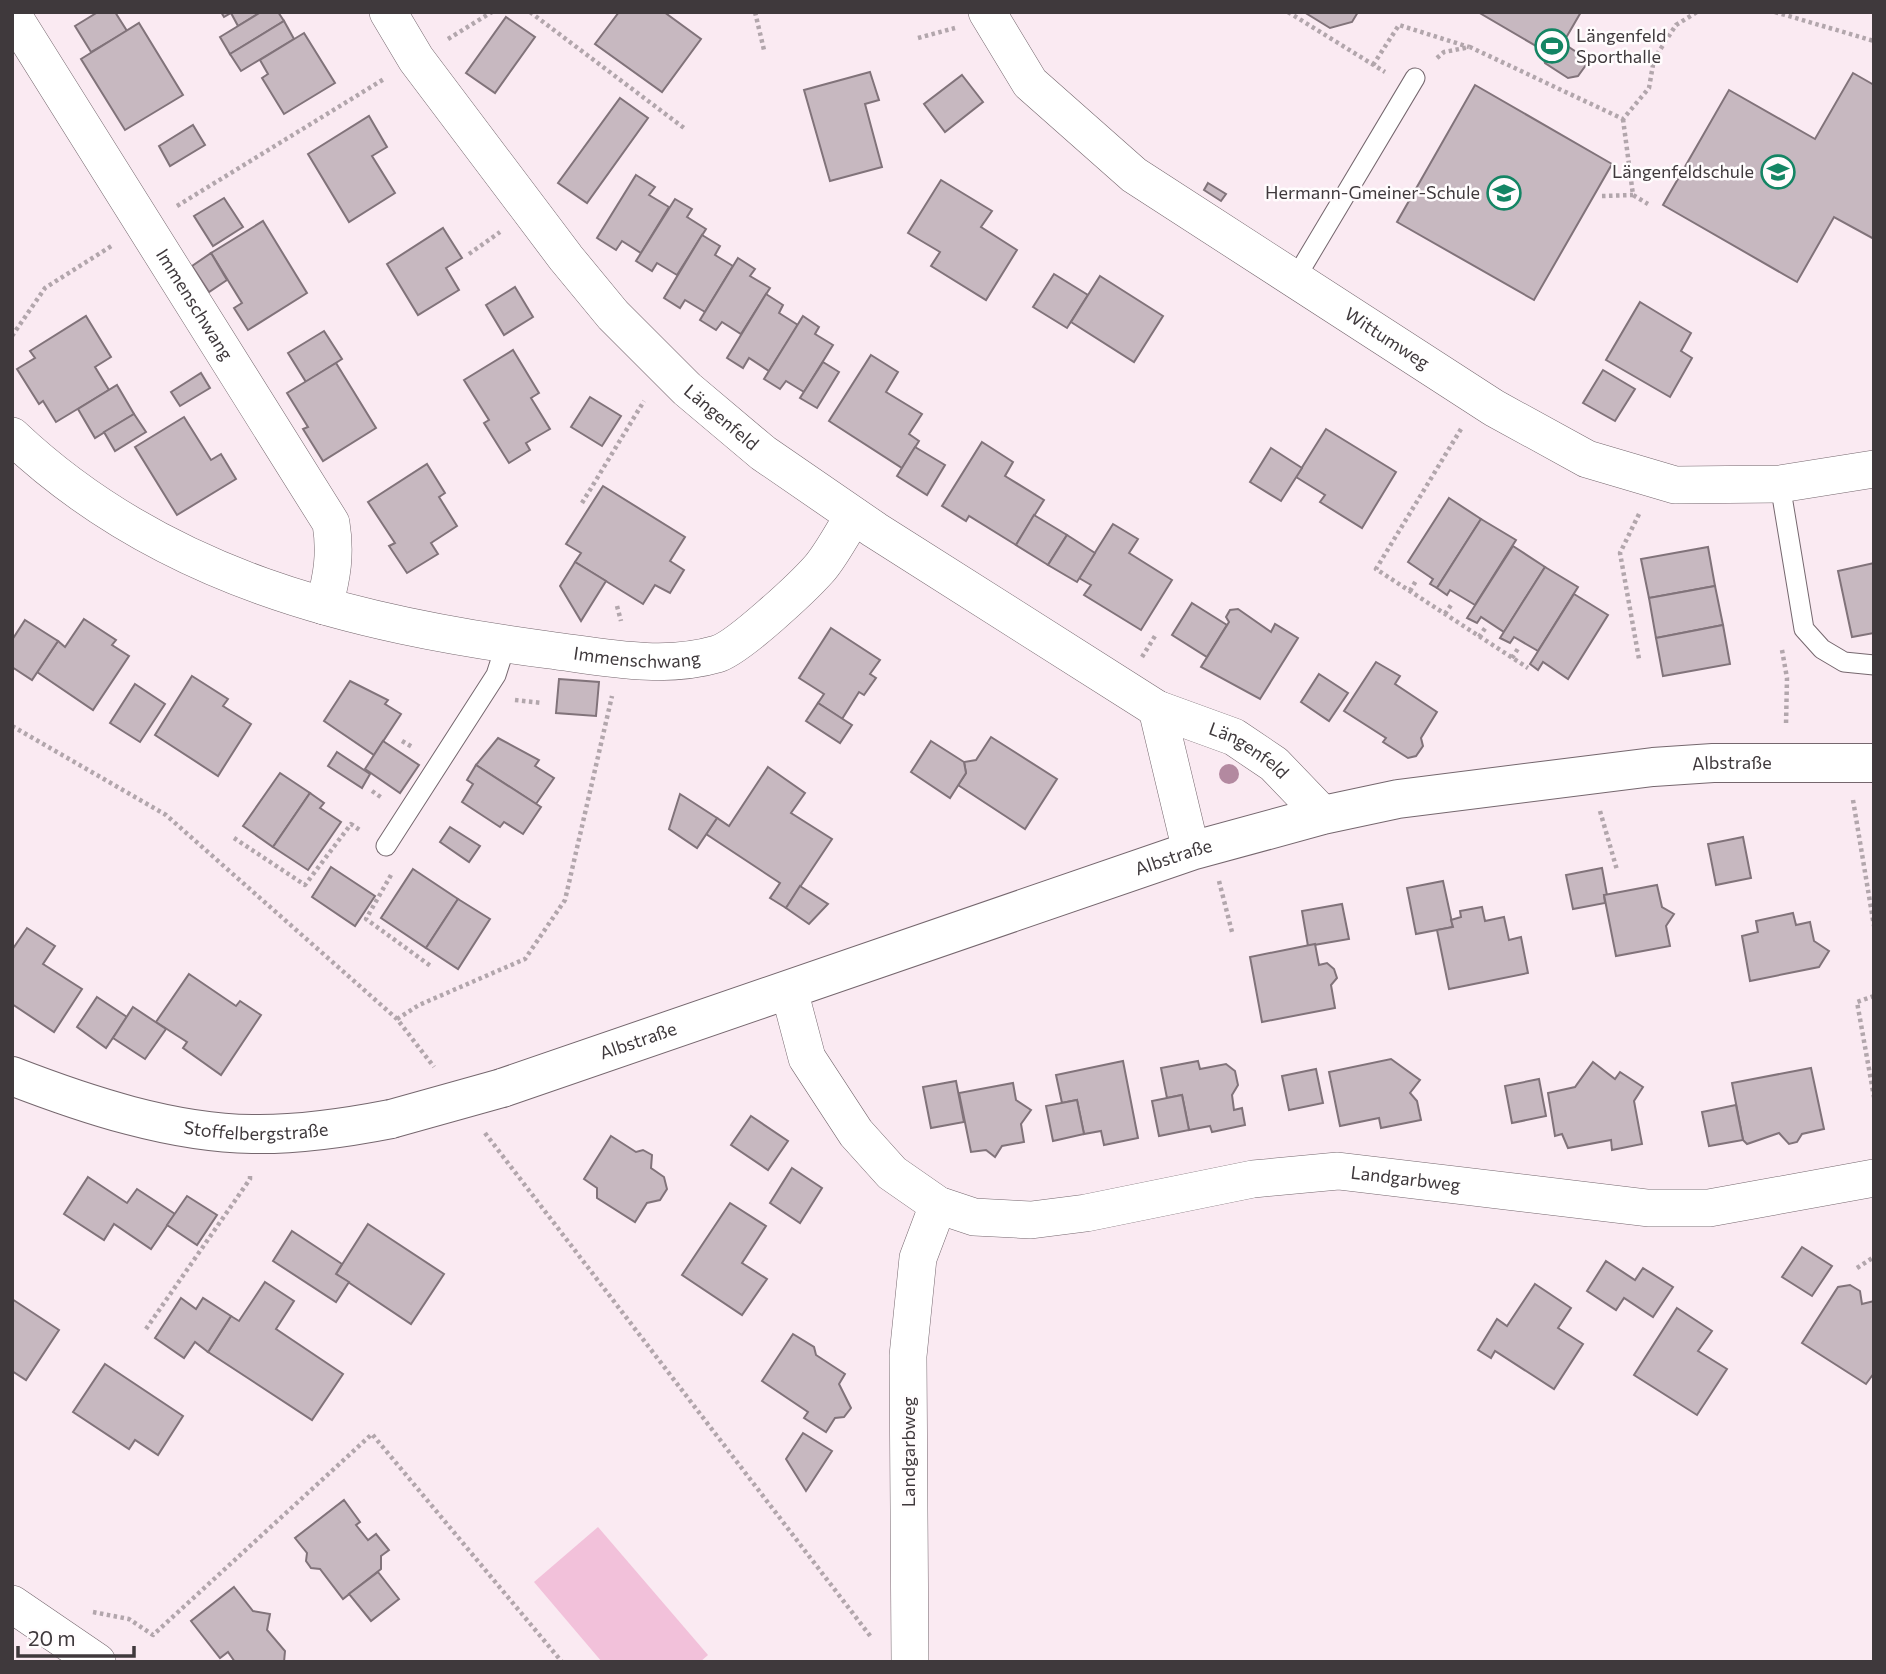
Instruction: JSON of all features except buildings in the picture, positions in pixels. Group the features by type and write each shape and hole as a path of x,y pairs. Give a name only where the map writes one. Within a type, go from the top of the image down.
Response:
{"street":[{"name":"Längenfeld","path":"388,12 416,59 566,258 613,315 665,368 763,453 853,516 1157,709 1234,737 1274,764 1323,816"},
{"name":"Wittumweg","path":"987,12 1030,83 1134,175 1480,398 1587,459 1675,485 1780,484 1874,469"},
{"name":"Immenschwang","path":"12,14 331,523 335,548 334,570 324,606"},
{"name":"Immenschwang","path":"12,436 101,508 165,546 274,592 418,629 617,659 669,661 719,653 747,634 819,569 853,516"},
{"path":"1157,709 1191,851"},
{"name":"Albstraße","path":"502,1088 1191,851 1323,816 1398,799 1590,773 1713,763 1861,763"},
{"name":"Landgarbweg","path":"789,990 807,1058 851,1126 892,1174 938,1205 974,1217 1031,1220 1086,1213 1253,1179 1338,1171 1638,1208 1709,1208 1874,1178"},
{"name":"Stoffelbergstraße","path":"12,1076 53,1092 161,1121 250,1134 335,1130 391,1119 502,1088"},
{"name":"Landgarbweg","path":"910,1662 908,1356 918,1258 938,1205"},
{"path":"12,1604 82,1657"}],"lane":[{"path":"1295,279 1413,83"},
{"path":"1780,484 1804,629 1822,649 1844,662 1874,665"},
{"path":"386,846 496,675 506,644"}],"path":[{"path":"12,336 45,288 492,12"},
{"path":"530,12 684,128"},
{"path":"755,12 764,50"},
{"path":"1288,12 1373,65 1413,83 1444,52 1470,47"},
{"path":"1633,195 1623,120 1649,88 1654,59 1676,25 1697,12"},
{"path":"1775,12 1874,41"},
{"path":"1373,65 1399,24 1470,47 1623,120"},
{"path":"1602,195 1633,195 1648,204"},
{"path":"582,503 665,368"},
{"path":"1480,398 1376,569 1528,668"},
{"path":"1639,513 1620,553 1639,659"},
{"path":"1410,591 1417,579"},
{"path":"1445,614 1451,605"},
{"path":"1479,637 1486,627"},
{"path":"1512,658 1519,647"},
{"path":"397,1019 419,1005 525,960 565,900 614,687 617,659"},
{"path":"12,726 166,815 397,1019 439,1074"},
{"path":"1861,763 1874,926"},
{"path":"234,838 305,885 351,824 386,846 401,857 366,919 432,967"},
{"path":"1609,844 1617,870"},
{"path":"1223,894 1231,932"},
{"path":"1874,996 1857,1002 1874,1097"},
{"path":"482,1129 876,1643"},
{"path":"146,1329 250,1179 250,1134"},
{"path":"1857,1268 1874,1257"},
{"path":"81,1611 108,1613 129,1619 153,1635 372,1434 562,1662"}],"shaded area":[{"path":"598,1527 708,1655 700,1662 602,1662 534,1582"}],"place":[{"name":"Längenfeld Sporthalle","path":"1552,46"},
{"name":"Längenfeldschule","path":"1778,172"},
{"name":"Hermann-Gmeiner-Schule","path":"1504,193"}]}
